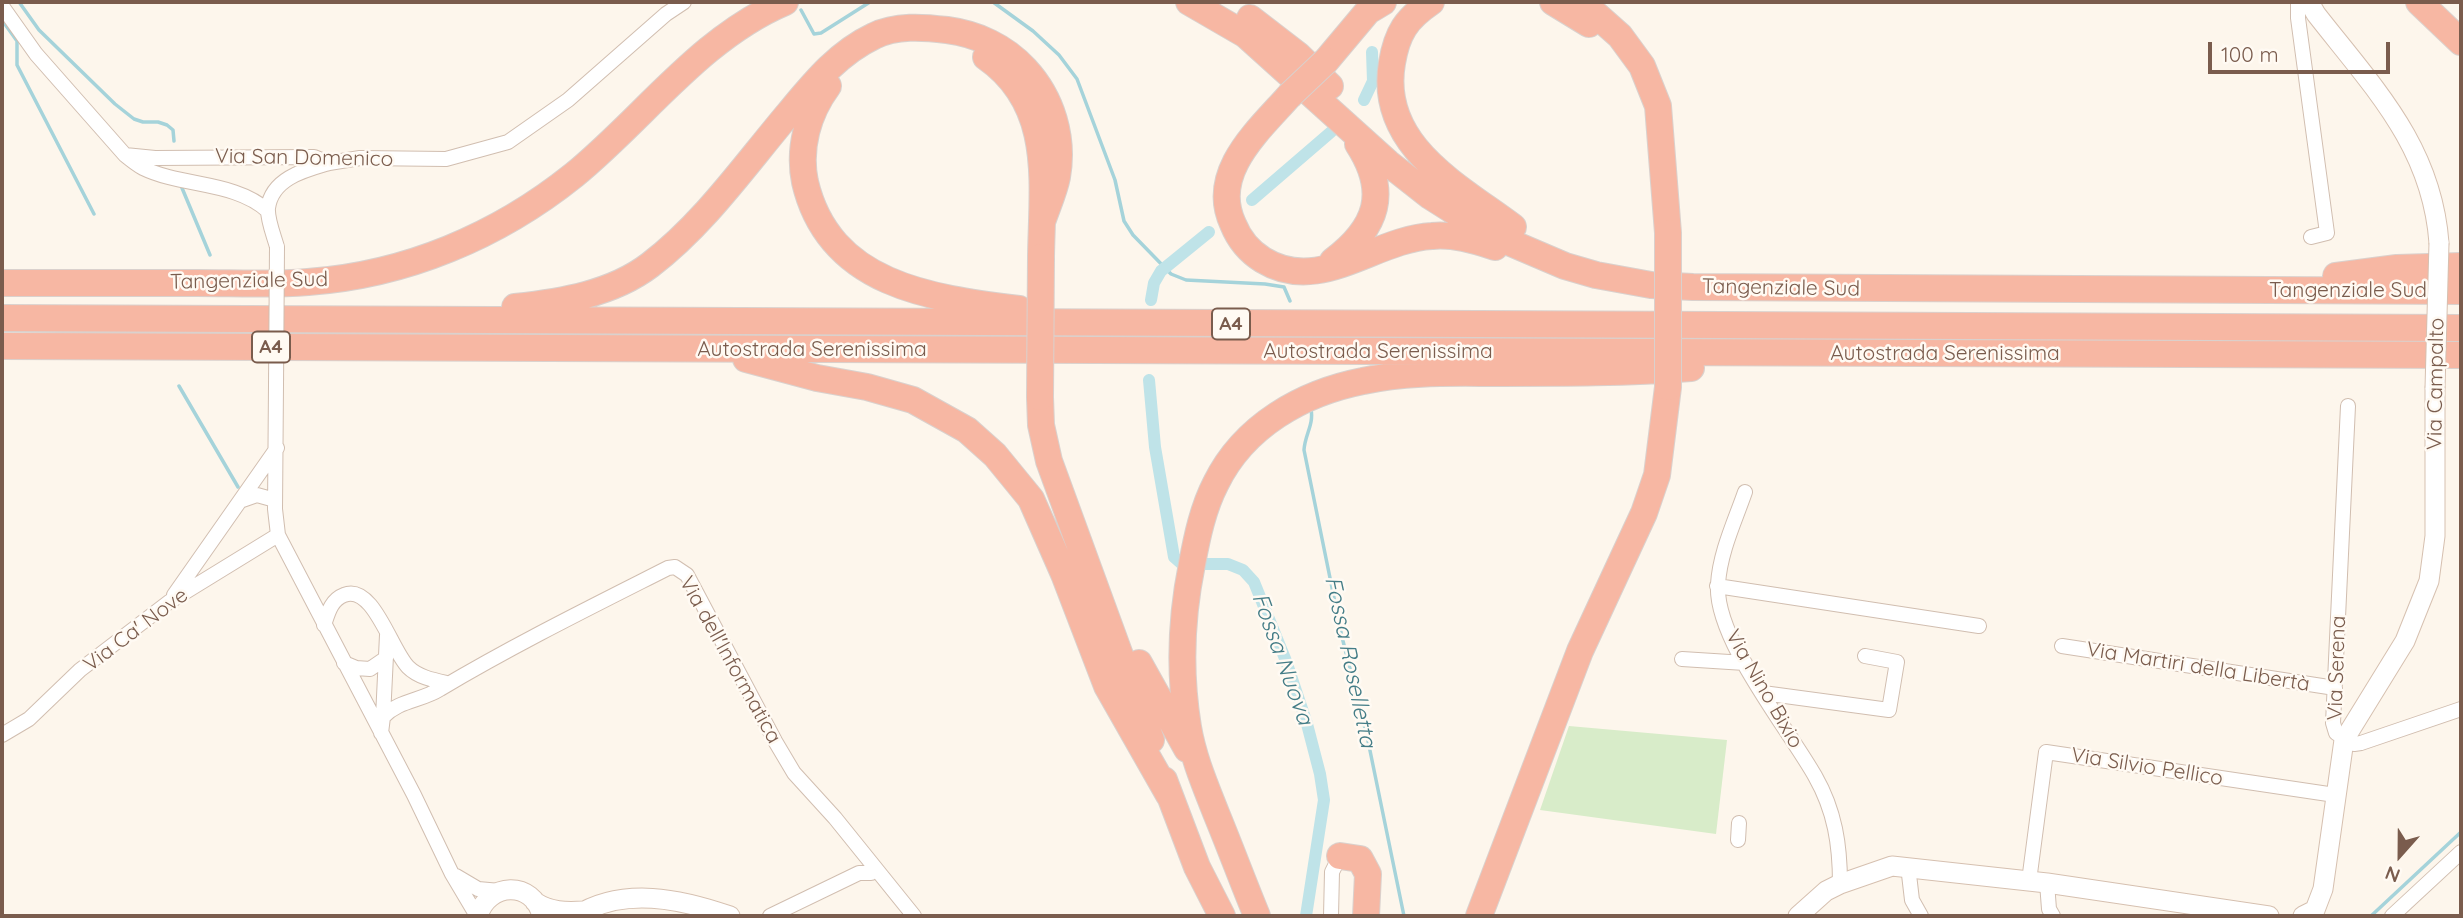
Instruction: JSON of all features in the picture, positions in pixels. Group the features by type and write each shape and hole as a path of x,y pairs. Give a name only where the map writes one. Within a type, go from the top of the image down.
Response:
{"highway":[{"name":"Tangenziale Sud","path":"2,268 266,269 310,266 358,260 400,250 451,232 497,210 569,160 649,86 677,55 748,2"},
{"name":"Tangenziale Sud","path":"2,283 307,282 389,270 430,256 475,239 537,203 575,174 702,54 761,12 785,2"},
{"name":"Tangenziale Sud","path":"1189,2 1245,35 1388,163 1458,215 1490,234 1565,266 1623,281 1693,287 2461,291"},
{"name":"Tangenziale Sud","path":"1221,2 1257,22 1298,55 1399,151 1429,176 1472,205 1513,227 1576,253 1638,267 1689,273 2461,277"},
{"path":"1383,2 1368,11 1326,61 1289,96 1253,136 1236,160 1228,182 1227,207 1236,231 1256,256 1283,270 1310,273 1332,268 1412,239 1431,236 1475,241 1565,266"},
{"path":"1432,2 1415,13 1398,34 1390,95 1395,117 1410,144 1428,162 1513,227"},
{"path":"1553,2 1587,23 1642,66"},
{"path":"1479,916 1580,651 1644,513 1657,475 1668,387 1668,233 1658,106 1642,66 1620,36 1593,12 1576,2"},
{"path":"2419,2 2461,43"},
{"name":"A4","path":"392,320 572,298 604,289 649,266 694,226 839,57 875,35 915,27 957,32 986,41 1012,57 1037,84 1053,115 1059,143 1057,177 1042,222"},
{"name":"A4","path":"1142,324 947,298 906,289 872,274 846,254 824,229 810,200 803,173 803,150 808,122 819,98 848,63 884,44 905,37 928,37 952,40 974,49 1001,68 1025,99 1037,125 1040,154 1042,222 1041,257 1040,397 1041,425 1048,461 1140,704 1169,795 1197,867 1222,916"},
{"path":"1310,273 1333,261 1354,243 1363,232 1373,211 1376,184 1374,174 1345,123"},
{"path":"2336,276 2398,268 2461,266"},
{"name":"Autostrada Serenissima","path":"2,318 2461,328"},
{"name":"Autostrada Serenissima","path":"2,346 2461,355"},
{"name":"A4","path":"711,349 817,378 867,387 913,400 967,430 995,456 1031,499 1107,686 1169,795"},
{"name":"A4","path":"1257,916 1201,774 1189,728 1181,645 1192,563 1205,510 1216,483 1232,456 1250,435 1280,412 1313,395 1362,381 1414,373 1634,372 1707,367 1782,354"},
{"name":"A4","path":"1084,559 1201,774"},
{"path":"1460,916 1502,835 1517,814"},
{"path":"1469,916 1517,814"},
{"path":"1499,916 1513,873 1517,814"},
{"path":"1340,856 1360,859 1367,874 1366,916"}],"street":[{"name":"Via San Domenico","path":"125,155 155,158 314,157 329,163 360,159 446,159 508,142 568,100 666,14 684,2"},
{"path":"2298,2 2327,233 2311,237"},
{"name":"Via Campalto","path":"2309,2 2411,142 2430,188 2439,243 2435,536 2429,581 2405,641 2344,740"},
{"path":"2,6 36,54 125,155 142,167 163,175 244,196 258,202 268,211 277,247 275,500 278,535 452,874 477,916"},
{"path":"268,211 277,187 289,178 329,163"},
{"name":"Via Serena","path":"2312,914 2323,889 2344,740 2336,733 2333,723 2348,406"},
{"path":"169,602 277,449"},
{"name":"Via Nino Bixio","path":"1745,492 1721,562 1717,586 1721,613 1733,643 1816,778 1826,800 1840,844 1840,884"},
{"path":"240,501 257,495 275,500"},
{"name":"Via Ca' Nove","path":"2,735 29,719 80,670 169,602 278,535"},
{"name":"Via dell'Informatica","path":"383,717 397,706 440,690 447,683 596,605 668,568 675,567 687,575 794,774 835,818 914,916"},
{"path":"1717,586 1979,626"},
{"path":"324,625 337,598 348,593 360,595 370,603 401,659 420,676 447,683"},
{"path":"381,733 387,634"},
{"name":"Via Martiri della Libertà","path":"2062,646 2335,688"},
{"path":"1763,693 1889,710 1898,662 1865,656"},
{"path":"344,663 356,668 370,669 386,658"},
{"path":"1682,659 1745,663"},
{"path":"2344,740 2354,744 2361,743 2461,709"},
{"name":"Via Silvio Pellico","path":"2038,881 2046,752 2335,795"},
{"name":"Via dell'Informatica","path":"810,792 824,819 906,916"},
{"path":"1738,840 1739,823"},
{"path":"2392,916 2461,852"},
{"path":"1331,916 1332,872 1340,856"},
{"path":"1908,866 1912,900 1921,916"},
{"path":"1798,916 1826,891 1840,884 1881,868 1908,866 2038,881 2207,912 2269,916"},
{"path":"770,916 859,873 871,873"},
{"path":"452,874 478,889 519,891 539,909 580,914 607,904 647,897 687,902 730,916"},
{"path":"2038,881 2053,916"},
{"path":"477,916 485,901 500,891"}],"green space":[{"path":"1569,726 1727,740 1716,834 1540,810"}],"waterway":[{"path":"19,2 39,30 115,104 134,119 167,125 173,130 174,141"},
{"name":"Fossa Roselletta","path":"801,10 814,34 821,33 870,2"},
{"name":"Fossa Roselletta","path":"993,2 1033,31 1059,55 1077,79 1115,180 1124,221 1133,235 1171,274 1186,280 1284,287 1290,301"},
{"path":"2,20 17,41 17,65 94,214"},
{"name":"Fossa Nuova","path":"1364,100 1373,81 1372,52"},
{"name":"Fossa Nuova","path":"1252,200 1331,132"},
{"path":"182,188 210,255"},
{"name":"Fossa Nuova","path":"1151,300 1154,283 1161,271 1209,232"},
{"name":"Fossa Nuova","path":"1149,380 1155,447 1174,557 1182,564 1228,564 1243,570 1254,582 1286,661 1307,724 1324,800 1306,916"},
{"path":"179,386 238,487"},
{"name":"Fossa Roselletta","path":"1311,409 1304,450 1404,916"},
{"path":"2371,916 2461,832"}]}
